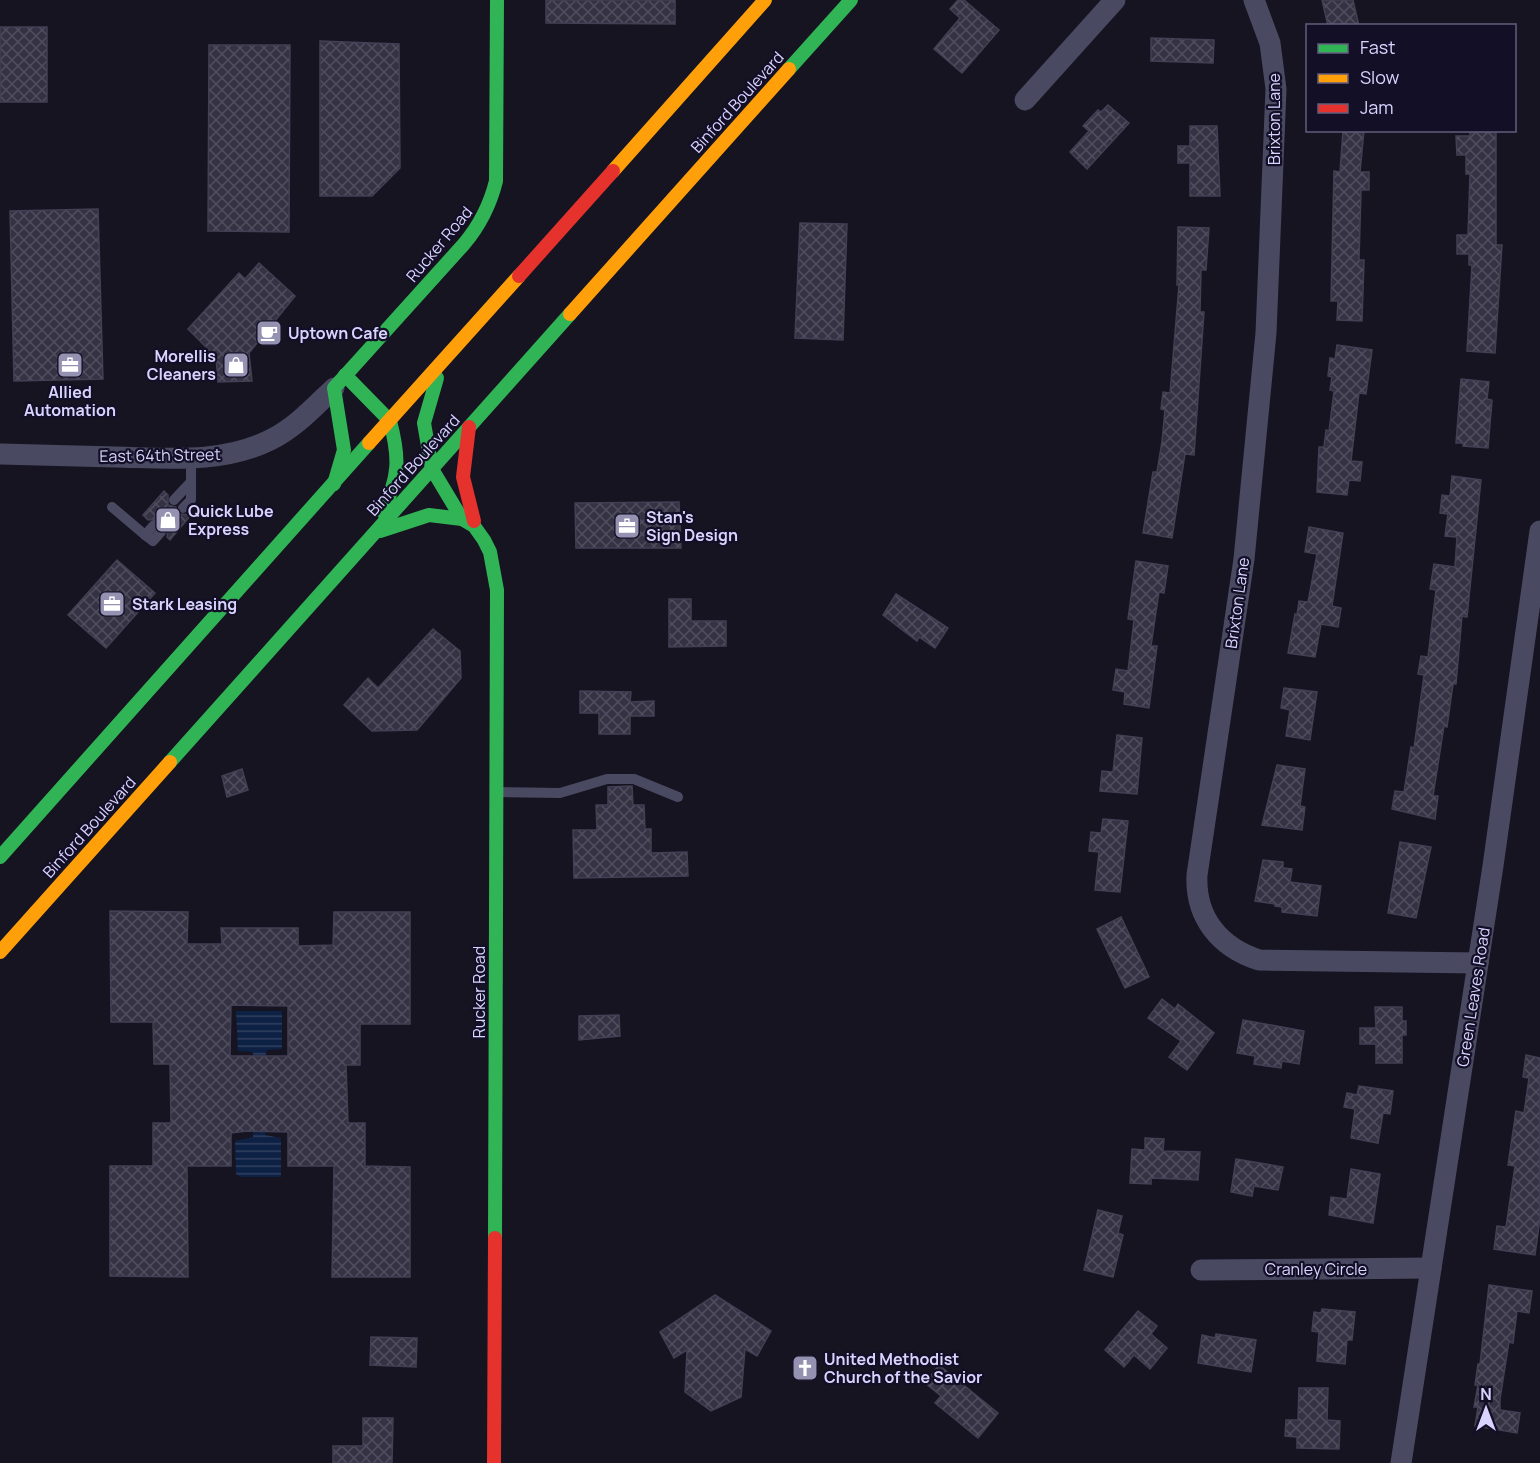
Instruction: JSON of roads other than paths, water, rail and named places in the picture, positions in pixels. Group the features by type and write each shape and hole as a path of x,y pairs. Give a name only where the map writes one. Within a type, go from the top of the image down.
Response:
{"main road":[{"name":"Rucker Road","path":"340,382 482,223 490,205 496,181 497,0"},
{"path":"0,858 443,364 765,0"},
{"name":"Binford Boulevard","path":"0,952 850,0"},
{"name":"Rucker Road","path":"443,364 424,410 424,437 432,469 490,552 497,590 494,1463"},
{"path":"340,382 390,421 399,452 398,481 373,533"},
{"path":"334,484 344,450 340,382"},
{"name":"Rucker Road","path":"468,523 463,477 470,427"},
{"path":"373,533 423,514 436,513 468,523"}],"street":[{"path":"1025,100 1115,0"},
{"name":"Brixton Lane","path":"1254,0 1270,43 1276,89 1266,333 1245,549 1198,866 1198,901 1205,918 1220,939 1242,954 1259,960 1478,963"},
{"name":"East 64th Street","path":"0,454 191,458 235,453 267,442 306,416 340,382"},
{"name":"Green Leaves Road","path":"1401,1463 1478,963 1540,531"},
{"name":"Cranley Circle","path":"1201,1270 1431,1268"}],"lane":[{"path":"183,508 191,500 189,484 191,458"},
{"path":"174,500 189,484"},
{"path":"112,507 145,535 157,528"},
{"path":"496,792 560,793 607,780 634,779 678,797"}],"water":[{"path":"236,1011 282,1011 282,1049 267,1050 266,1053 265,1135 281,1138 281,1177 240,1177 236,1174 235,1141 253,1137 253,1052 238,1051"}],"place":[{"name":"Uptown Cafe","path":"269,333"},
{"name":"Allied Automation","path":"70,365"},
{"name":"Morellis Cleaners","path":"236,365"},
{"name":"Quick Lube Express","path":"168,520"},
{"name":"Stan's Sign Design","path":"627,526"},
{"name":"Stark Leasing","path":"112,604"},
{"name":"United Methodist Church of the Savior","path":"805,1368"}]}
